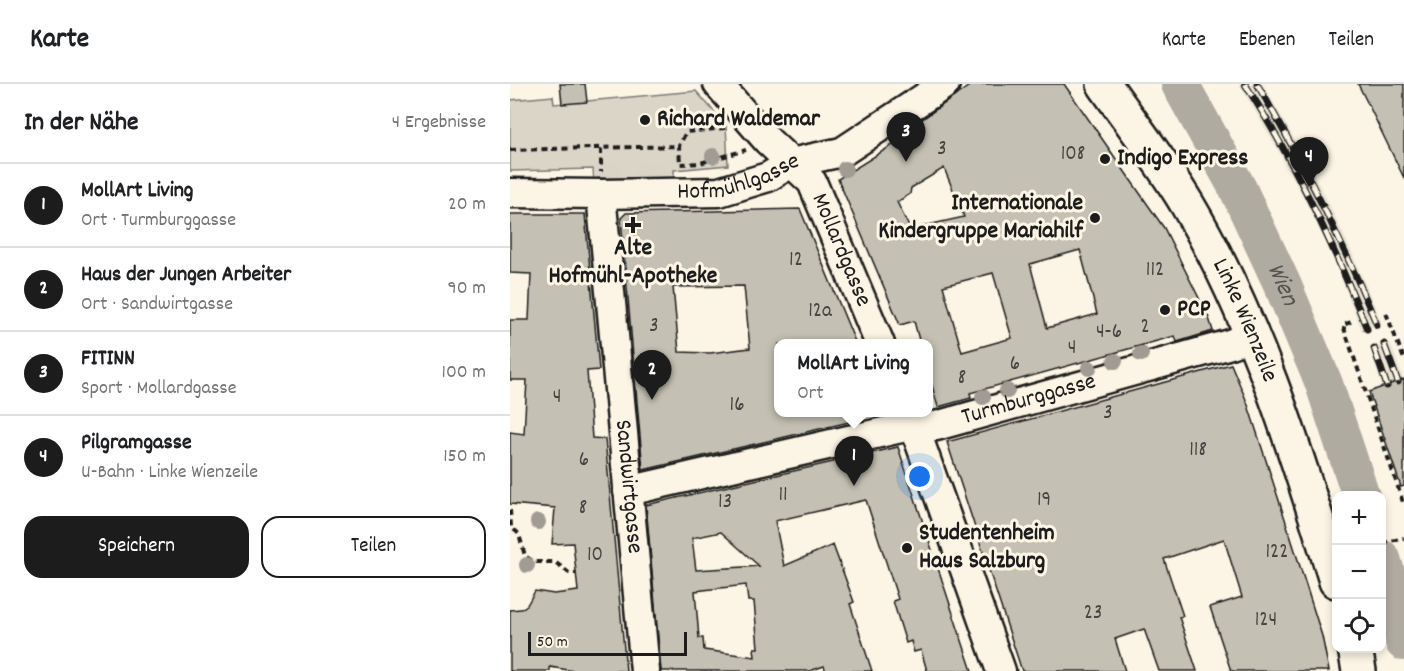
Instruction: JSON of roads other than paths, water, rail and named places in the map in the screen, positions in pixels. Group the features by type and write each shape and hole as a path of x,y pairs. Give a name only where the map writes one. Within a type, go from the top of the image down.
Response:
{"main road":[{"name":"Linke Wienzeile","path":"1104,84 1160,160 1187,205 1233,293 1275,394 1332,568"},
{"path":"1356,653 1359,671"}],"street":[{"name":"Mollardgasse","path":"718,84 768,141 812,182 878,339"},
{"name":"Hofmühlgasse","path":"510,193 597,186 719,192 768,177 791,163 842,152 945,84"},
{"path":"675,176 709,174 750,163 791,163"},
{"path":"510,178 597,186"},
{"name":"Sandwirtgasse","path":"597,186 645,671"},
{"name":"Turmburggasse","path":"628,491 911,419 936,426 1227,345 1252,336"},
{"path":"911,419 1000,671"}],"waterway":[{"name":"Wien","path":"1180,84 1238,189 1283,286 1324,384 1359,491"},
{"name":"Wien","path":"1386,572 1400,619 1404,642"}],"tunnel":[{"path":"594,177 675,176"}],"railway":[{"path":"1245,84 1280,142 1312,203 1367,329"},
{"path":"1257,84 1321,202 1377,325"},
{"path":"1384,344 1398,382"},
{"path":"1374,348 1387,386"}],"place":[{"name":"Richard Waldemar","path":"645,120"},
{"name":"Indigo Express","path":"1105,159"},
{"name":"FITINN","path":"906,162"},
{"name":"Pilgramgasse","path":"1309,187"},
{"name":"Internationale Kindergruppe Mariahilf","path":"1095,218"},
{"name":"Alte Hofmühl-Apotheke","path":"633,225"},
{"name":"PCP","path":"1165,310"},
{"name":"Haus der Jungen Arbeiter","path":"652,400"},
{"name":"MollArt Living","path":"854,486"},
{"name":"Studentenheim Haus Salzburg","path":"907,548"}]}
